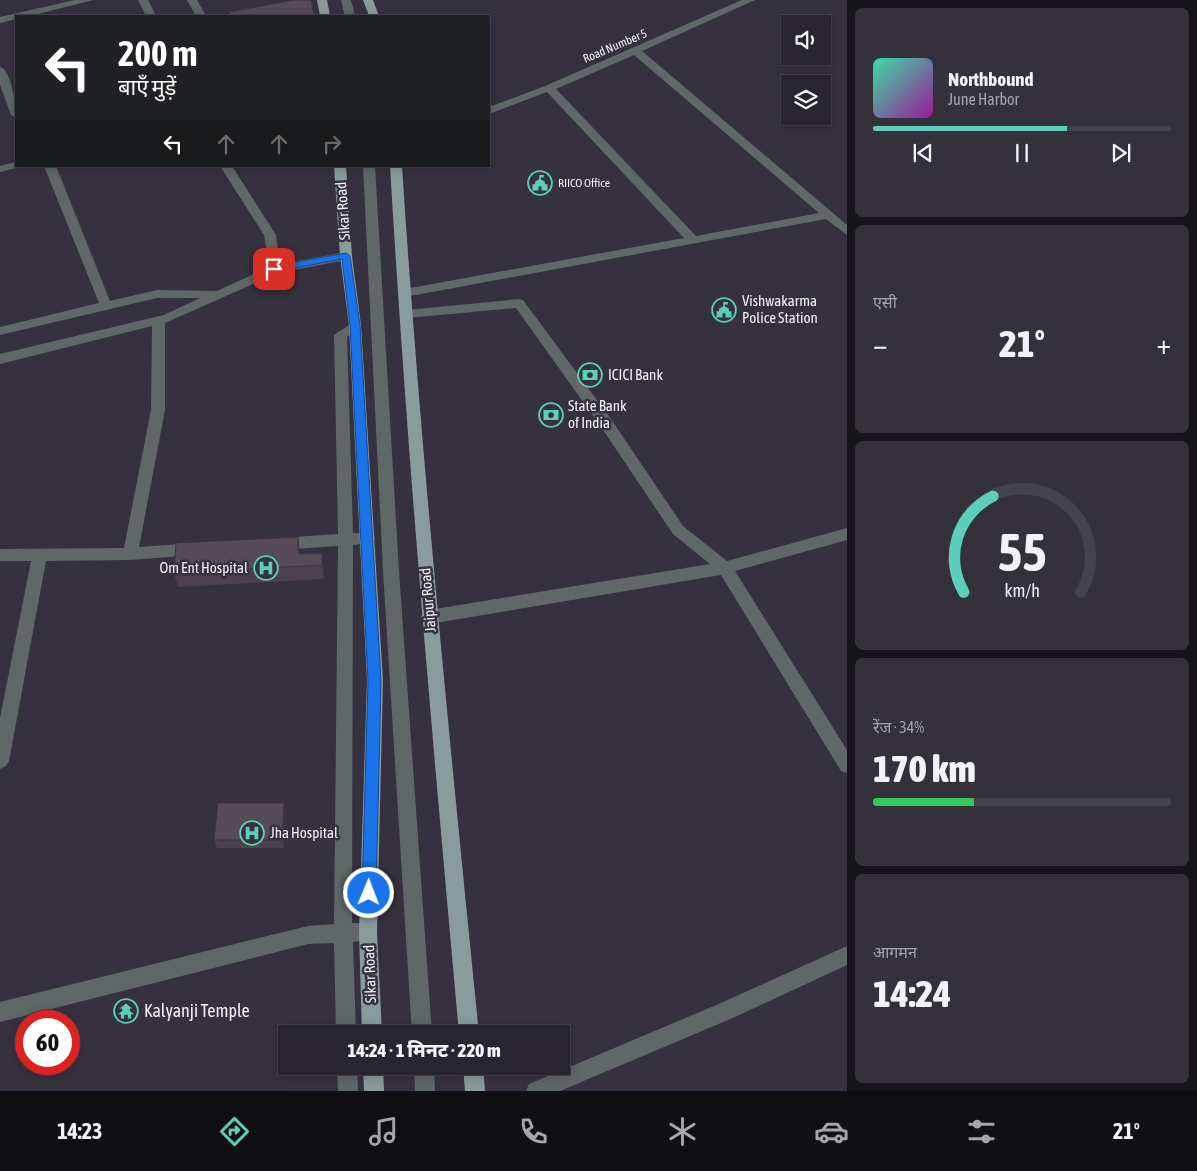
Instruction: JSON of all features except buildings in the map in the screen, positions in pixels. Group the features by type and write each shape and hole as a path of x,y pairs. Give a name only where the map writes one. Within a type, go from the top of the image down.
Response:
{"main road":[{"path":"322,0 325,15"},
{"path":"368,0 374,15"},
{"name":"Sikar Road","path":"340,167 346,256 355,325 375,681 368,932 372,1025"},
{"name":"Jaipur Road","path":"396,167 429,616 468,1025"},
{"path":"373,1075 374,1091"},
{"path":"474,1075 475,1091"}],"street":[{"path":"22,15 88,0"},
{"path":"144,0 151,15"},
{"path":"192,0 200,15"},
{"path":"346,0 350,15"},
{"name":"Road Number 5","path":"490,111 636,51 750,0"},
{"path":"0,20 15,17"},
{"path":"636,51 847,232"},
{"path":"0,70 15,113"},
{"path":"549,88 694,241"},
{"path":"0,168 15,164"},
{"path":"50,167 106,306"},
{"path":"227,167 270,235 274,269"},
{"path":"369,167 391,571 421,1025"},
{"path":"405,293 828,215"},
{"path":"0,359 158,321 274,269 346,256"},
{"path":"0,331 157,294 218,294"},
{"path":"407,314 519,303 606,423 678,530 725,568 847,765"},
{"path":"130,554 158,410 158,321"},
{"path":"346,1025 343,934 345,539 340,335 355,325"},
{"path":"429,616 725,568 847,534"},
{"path":"267,545 368,538"},
{"path":"0,555 130,554 208,548"},
{"path":"0,760 40,555"},
{"path":"0,1012 308,935 368,932"},
{"path":"536,1091 728,1010 847,955"},
{"path":"347,1075 348,1091"},
{"path":"424,1075 425,1091"}],"place":[{"name":"RIICO Office","path":"540,183"},
{"name":"Vishwakarma Police Station","path":"724,310"},
{"name":"ICICI Bank","path":"590,375"},
{"name":"State Bank of India","path":"551,415"},
{"name":"Om Ent Hospital","path":"266,568"},
{"name":"Jha Hospital","path":"252,833"},
{"name":"Kalyanji Temple","path":"126,1011"}],"route":[{"path":"274,269 346,256 355,325 375,681 369,893"}]}
